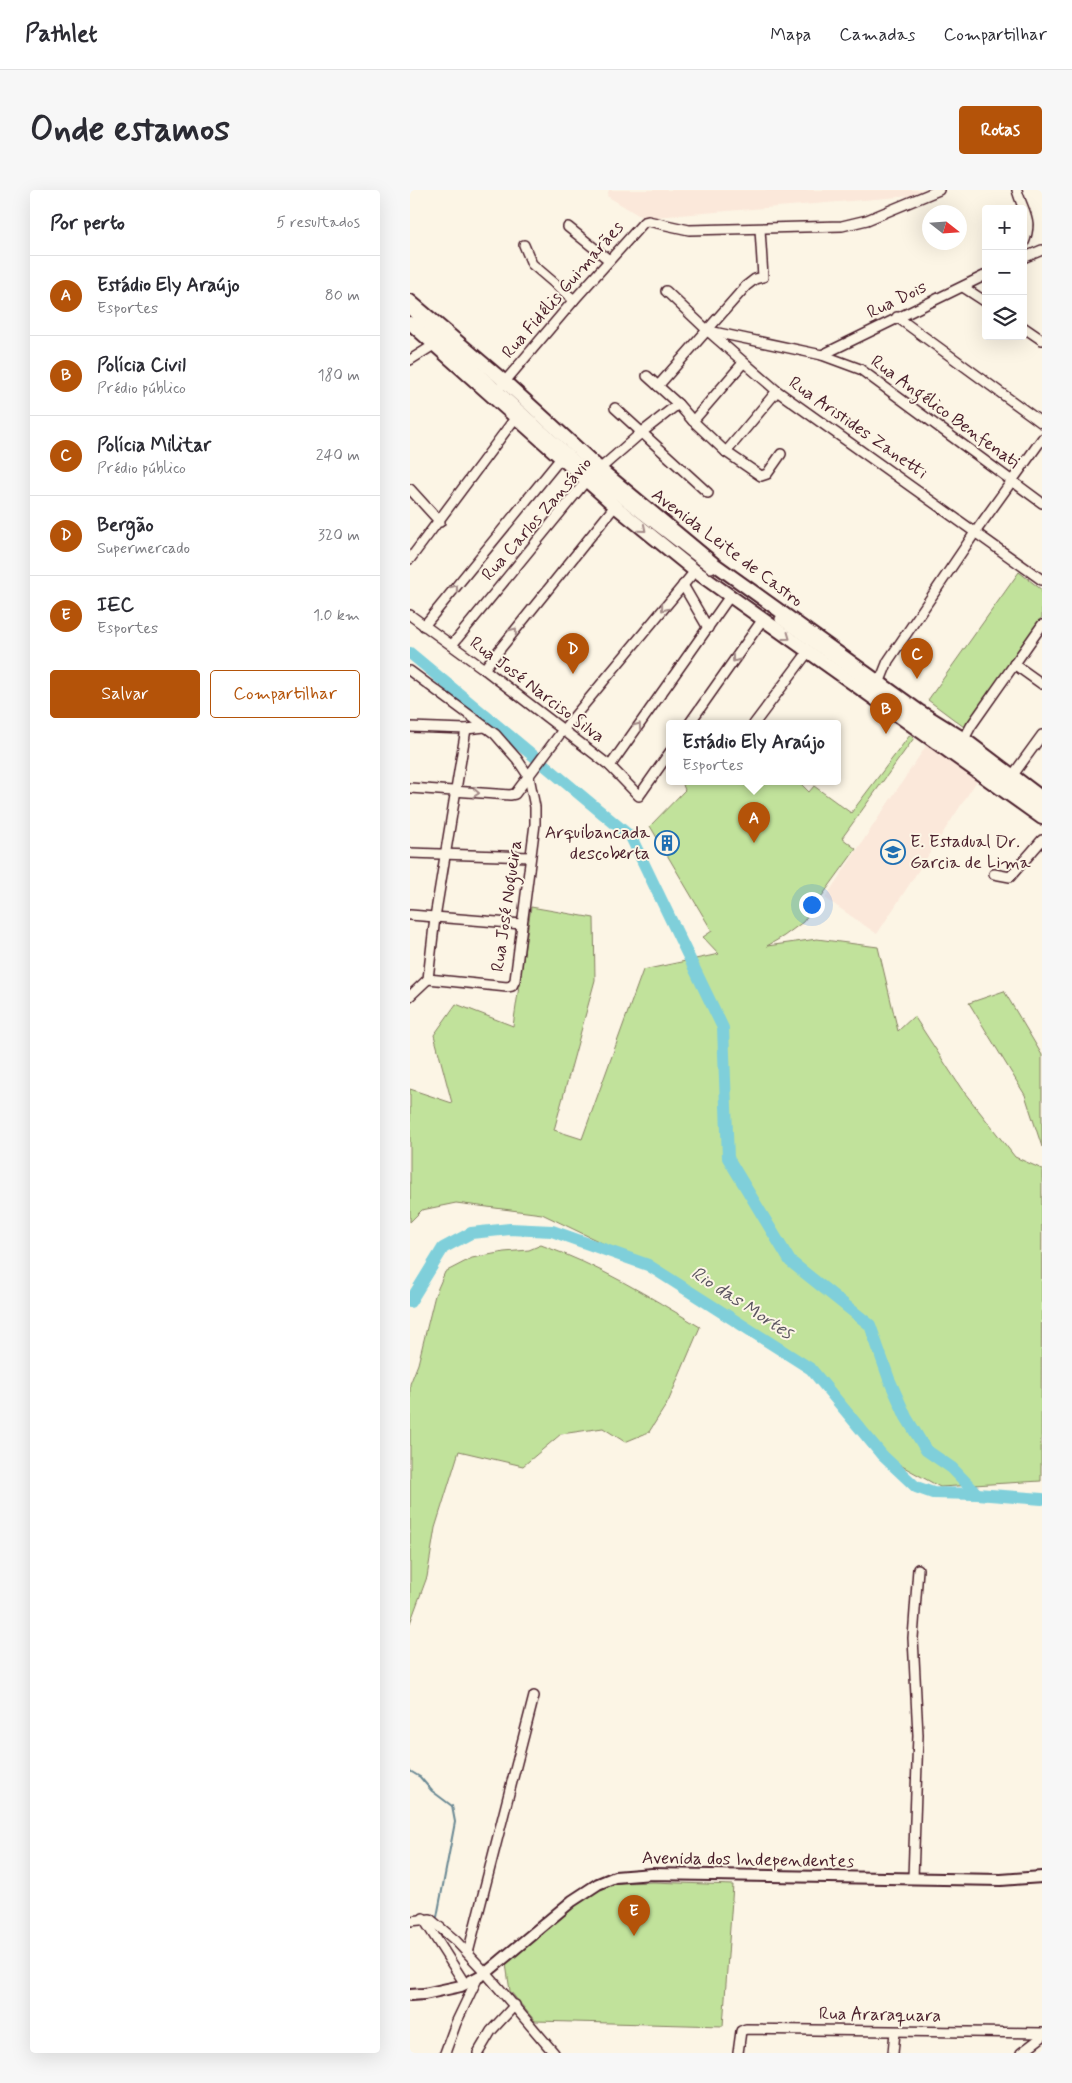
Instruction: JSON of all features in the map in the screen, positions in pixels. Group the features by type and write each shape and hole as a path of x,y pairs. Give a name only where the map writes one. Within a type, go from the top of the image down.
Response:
{"highway":[{"name":"Avenida Leite de Castro","path":"410,301 439,337 593,475 877,690 1007,783 1042,818"},
{"name":"Avenida Leite de Castro","path":"410,323 439,337 498,389 516,417 562,458 593,475 615,506 695,571 808,652 919,711 959,748 1007,783 1042,798"},
{"path":"695,571 710,565"}],"main road":[{"name":"Avenida dos Independentes","path":"410,1995 424,1994 465,1984 482,1975 585,1891 615,1877 652,1874 1000,1880 1042,1877"}],"street":[{"name":"Rua Fidélis Guimarães","path":"498,389 608,260 648,220 688,230 760,229 854,224 939,190"},
{"path":"1017,190 1022,205"},
{"path":"1027,218 1029,224 1027,235"},
{"path":"568,227 608,260"},
{"path":"658,386 746,286 755,279 763,277 760,229"},
{"path":"524,245 532,264 574,300"},
{"path":"1027,257 1040,252"},
{"name":"Rua Dois","path":"822,355 982,277"},
{"path":"963,287 982,299"},
{"name":"Rua Aristides Zanetti","path":"666,291 708,331 777,391 976,531 1042,580"},
{"path":"410,310 439,337"},
{"path":"897,318 1042,423"},
{"path":"1027,330 1042,340"},
{"name":"Rua Angélico Benfenati","path":"708,331 822,355 860,369 1042,503"},
{"path":"410,356 439,337"},
{"path":"410,360 439,337"},
{"path":"693,421 743,362"},
{"path":"647,376 726,452 764,476 781,454"},
{"path":"726,452 777,391"},
{"name":"Rua Carlos Zansávio","path":"452,645 593,475 678,404"},
{"path":"615,408 708,493"},
{"path":"410,559 440,522 516,417"},
{"path":"877,690 888,661 976,531 1042,439"},
{"path":"424,626 562,458"},
{"path":"410,490 440,522"},
{"path":"484,669 615,506"},
{"path":"410,788 510,795 520,790 561,734 695,571"},
{"path":"683,585 708,628"},
{"path":"610,766 730,596"},
{"name":"Rua José Narciso Silva","path":"410,616 484,669 561,734 610,766 639,796 666,758"},
{"path":"692,720 763,619"},
{"path":"959,748 971,726 1042,625"},
{"path":"757,720 808,652"},
{"path":"1014,664 1042,684"},
{"path":"410,671 486,727 510,750 529,777"},
{"path":"410,727 466,729 486,727"},
{"path":"410,996 428,979 435,917 466,729"},
{"path":"1042,735 1007,783 1042,806"},
{"name":"Rua José Nogueira","path":"428,979 507,987 512,986 515,980 535,816 529,777"},
{"path":"994,874 1010,877 1042,840"},
{"path":"410,853 530,857"},
{"path":"410,915 522,924"},
{"path":"914,1878 918,1735 914,1638 918,1569"},
{"path":"468,1954 534,1696"},
{"path":"423,1918 465,1984"},
{"path":"410,1921 423,1918 430,1919 438,1924 468,1954 482,1975 516,2005 554,2053"},
{"path":"445,2053 456,2023 482,1975"},
{"path":"478,2053 492,2031 516,2005"},
{"name":"Rua Araraquara","path":"738,2053 741,2031 746,2029 1042,2035"},
{"path":"893,2053 895,2032"},
{"path":"1021,2053 1042,2035"}],"shaded area":[{"path":"609,190 924,190 924,195 643,218 607,196"},
{"name":"E. Estadual Dr. Garcia de Lima","path":"930,740 980,776 877,934 825,898"}],"green space":[{"path":"1019,572 1042,590 1042,617 964,727 928,700"},
{"path":"910,735 914,738 842,838 856,849 803,922 767,946 817,939 878,947 898,1031 914,1016 961,1088 1015,1157 1042,1169 1041,1481 940,1487 882,1455 811,1369 648,1265 542,1214 456,1203 422,1210 410,1222 410,1089 452,1103 434,1035 456,1004 513,1026 531,907 594,918 595,980 554,1130 582,1139 643,970 719,954 703,937 712,931 650,826 685,790 683,785 802,785 809,792 814,786 851,813"},
{"path":"1004,991 1042,1055 1042,1147 1025,1095 969,1003"},
{"path":"541,1245 603,1272 700,1327 668,1402 649,1432 625,1442 603,1428 561,1434 523,1466 459,1451 435,1528 427,1577 410,1623 410,1384 418,1364 435,1295 445,1272 472,1258 529,1250"},
{"path":"653,1882 733,1885 723,2026 535,2021 510,1991 506,1964 557,1918 600,1888 614,1884"}],"waterway":[{"path":"410,653 631,837 723,1028 728,1158 790,1261 870,1325 889,1379 906,1417 926,1450 952,1468 977,1494"},
{"name":"Rio das Mortes","path":"410,1302 443,1248 471,1233 510,1229 552,1231 648,1265 811,1369 882,1455 916,1487 933,1493 1042,1499"},
{"path":"410,1771 420,1777 432,1791 452,1806 455,1822 437,1917"}],"place":[{"name":"Bergão","path":"573,674"},
{"name":"Polícia Militar","path":"917,679"},
{"name":"Polícia Civil","path":"886,734"},
{"name":"Arquibancada descoberta","path":"667,843"},
{"name":"Estádio Ely Araújo","path":"754,843"},
{"name":"E. Estadual Dr. Garcia de Lima","path":"893,852"},
{"name":"IEC","path":"634,1936"}]}
